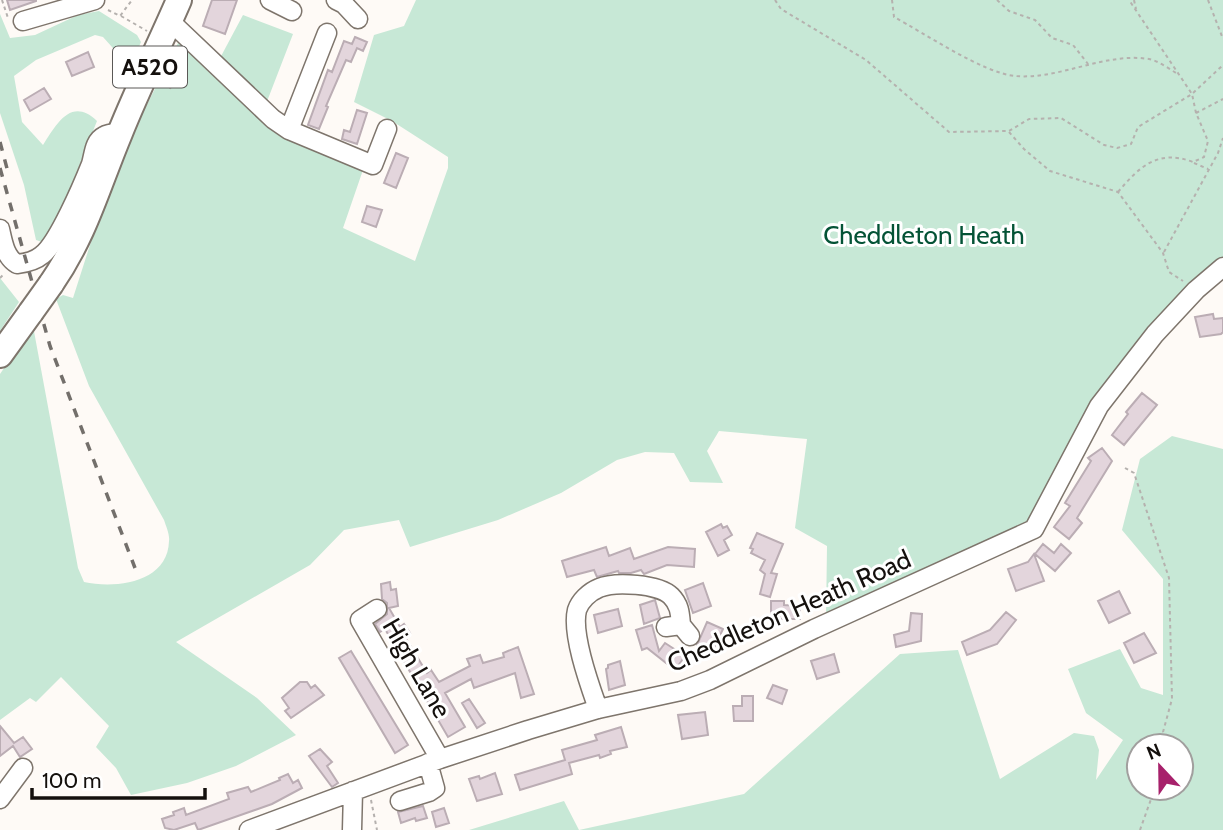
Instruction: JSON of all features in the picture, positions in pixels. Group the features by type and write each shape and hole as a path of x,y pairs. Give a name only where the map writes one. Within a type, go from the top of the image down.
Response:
{"highway":[{"name":"A520","path":"0,355 69,258 88,219 120,133 173,23"}],"street":[{"path":"23,21 95,0"},
{"path":"270,0 292,11"},
{"path":"336,0 344,4 358,19"},
{"path":"173,23 273,119 289,130 373,165 387,129"},
{"path":"289,130 327,33"},
{"path":"0,229 5,249 12,261 17,264 33,261 43,255 50,247 91,163 97,142 106,134 120,133"},
{"name":"Cheddleton Heath Road","path":"249,830 434,761 598,709 681,691 710,680 814,629 1034,529 1099,406 1155,334 1196,290 1223,267"},
{"path":"598,709 586,674 576,613 580,603 590,593 609,586 652,586 664,590 680,608 679,629"},
{"name":"High Lane","path":"377,609 360,620 434,761"},
{"path":"400,801 435,788 434,761"},
{"path":"0,799 23,768"},
{"path":"352,830 360,788"}],"path":[{"path":"775,0 781,9 866,60 949,132 1009,131 1029,119 1061,118 1104,145 1117,148 1131,144 1138,128 1192,94 1223,65"},
{"path":"891,0 894,17 984,67 1012,76 1039,77 1115,60 1151,59 1178,74"},
{"path":"997,0 1009,12 1035,20 1052,38 1073,45 1089,65"},
{"path":"1129,0 1192,94 1196,113 1208,141 1204,157 1193,162"},
{"path":"1134,0 1137,12"},
{"path":"1208,0 1223,39"},
{"path":"120,16 173,23 184,41 183,57 170,89"},
{"path":"1196,113 1223,99"},
{"path":"1009,131 1024,149 1050,171 1118,192 1163,253 1170,272 1196,290"},
{"path":"1163,253 1219,153 1223,138"},
{"path":"1118,192 1137,169 1159,159 1177,156 1208,169"},
{"path":"1125,468 1134,473 1169,578 1172,699 1163,732"},
{"path":"360,788 377,830"},
{"path":"1140,830 1150,802"}],"green space":[{"name":"Cheddleton Heath","path":"416,0 1223,0 1223,260 1154,328 1029,526 826,618 827,546 795,528 807,439 719,431 707,451 723,483 690,482 674,453 645,452 617,460 561,493 498,520 410,547 399,520 344,530 310,565 176,642 257,698 296,735 236,766 187,783 131,795 116,768 96,747 109,726 61,677 36,702 30,698 0,720 0,374 33,326 78,568 84,582 124,583 150,574 160,566 166,555 169,539 167,528 89,386 56,299 63,295 73,298 114,170 180,39 239,95 364,167 343,228 415,261 448,168 448,157 392,121 354,102 374,35 404,26"},
{"path":"99,11 137,35 141,42 130,67 103,37 95,35 36,60 14,76 22,122 43,145 59,122 72,112 88,114 97,121 48,244 36,240 24,185 0,113 0,14 10,38 35,35 78,15"},
{"path":"243,15 293,34 266,104 219,60"},
{"path":"0,278 19,302 0,331"},
{"path":"1172,436 1223,449 1223,830 579,830 744,794 900,654 958,650 1000,779 1074,733 1094,736 1099,750 1096,780 1123,740 1086,713 1068,669 1120,649 1141,688 1163,695 1163,579 1122,530 1140,459"},
{"path":"564,801 579,830 469,830"}],"building":[{"path":"7,0 36,0 36,1 10,10"},
{"path":"212,0 237,0 225,34 203,26"},
{"path":"355,37 367,42 363,51 357,48 351,62 346,60 319,129 308,125 328,70 332,72 344,41 352,44"},
{"path":"88,52 94,67 72,76 66,62"},
{"path":"44,88 51,99 30,111 24,100"},
{"path":"357,110 367,113 357,144 342,139 344,130 350,132"},
{"path":"396,153 408,158 396,188 384,183"},
{"path":"367,206 382,210 376,227 362,222"},
{"path":"1213,314 1214,319 1223,318 1223,332 1200,337 1195,317"},
{"path":"1142,393 1157,405 1124,445 1112,435"},
{"path":"1102,448 1112,461 1077,518 1082,523 1069,539 1054,527 1070,506 1065,503 1091,461 1088,458"},
{"path":"721,524 723,528 727,526 732,535 724,540 729,550 718,556 706,532"},
{"path":"757,533 783,544 771,573 777,574 770,597 760,594 765,574 760,570 765,560 751,553 753,549 750,548"},
{"path":"1043,544 1054,553 1061,544 1071,553 1055,571 1035,554"},
{"path":"606,547 609,556 630,548 634,559 668,547 695,549 694,567 667,565 644,574 641,570 631,573 618,571 597,577 594,570 567,577 562,561"},
{"path":"1034,554 1044,581 1016,591 1008,569 1028,562"},
{"path":"390,582 391,590 396,589 398,606 389,608 400,627 404,624 410,633 405,637 427,673 431,670 439,682 470,666 467,659 480,655 483,663 504,657 503,653 518,647 534,694 521,698 515,673 474,688 471,679 445,693 465,727 448,737 385,629 380,632 375,624 387,614 387,603 382,599 381,584"},
{"path":"703,583 711,606 693,613 685,590"},
{"path":"1119,591 1130,613 1109,623 1098,601"},
{"path":"655,600 660,618 644,624 640,605"},
{"path":"771,601 784,601 784,605 800,606 800,619 771,619"},
{"path":"618,609 622,626 598,633 594,615"},
{"path":"1006,612 1016,620 997,644 967,655 962,642 990,630"},
{"path":"911,613 922,614 921,641 896,647 894,635 909,631"},
{"path":"707,622 723,629 712,652 697,645"},
{"path":"652,625 659,651 665,643 685,656 675,670 647,648 642,650 636,630"},
{"path":"1144,633 1156,653 1134,663 1124,643"},
{"path":"351,651 408,745 395,753 339,658"},
{"path":"834,654 839,672 817,679 811,661"},
{"path":"620,661 625,685 609,690 606,669 608,665"},
{"path":"300,682 307,682 311,688 315,685 324,695 291,718 285,711 289,708 282,698"},
{"path":"773,685 787,690 782,704 767,698"},
{"path":"742,696 753,696 753,721 734,721 733,706 742,706"},
{"path":"469,699 485,723 477,728 462,703"},
{"path":"705,712 708,735 682,739 678,715"},
{"path":"0,726 14,743 23,737 32,749 20,757 13,746 0,756"},
{"path":"621,727 627,747 610,751 611,754 600,758 599,755 569,763 572,774 520,790 515,775 565,760 562,750 597,740 595,735"},
{"path":"320,749 332,762 327,766 338,783 332,787 309,756"},
{"path":"495,773 502,794 477,801 469,779 479,776 480,779"},
{"path":"288,774 293,783 298,780 302,788 272,804 198,830 195,823 174,830 165,828 162,819 174,815 173,812 184,808 186,815 229,799 227,793 248,787 251,792"},
{"path":"423,806 427,818 416,821 415,818 401,823 398,812"},
{"path":"444,808 449,823 436,827 432,812"}],"railway":[{"path":"0,142 9,176"},
{"path":"0,168 50,346 135,568"}]}
